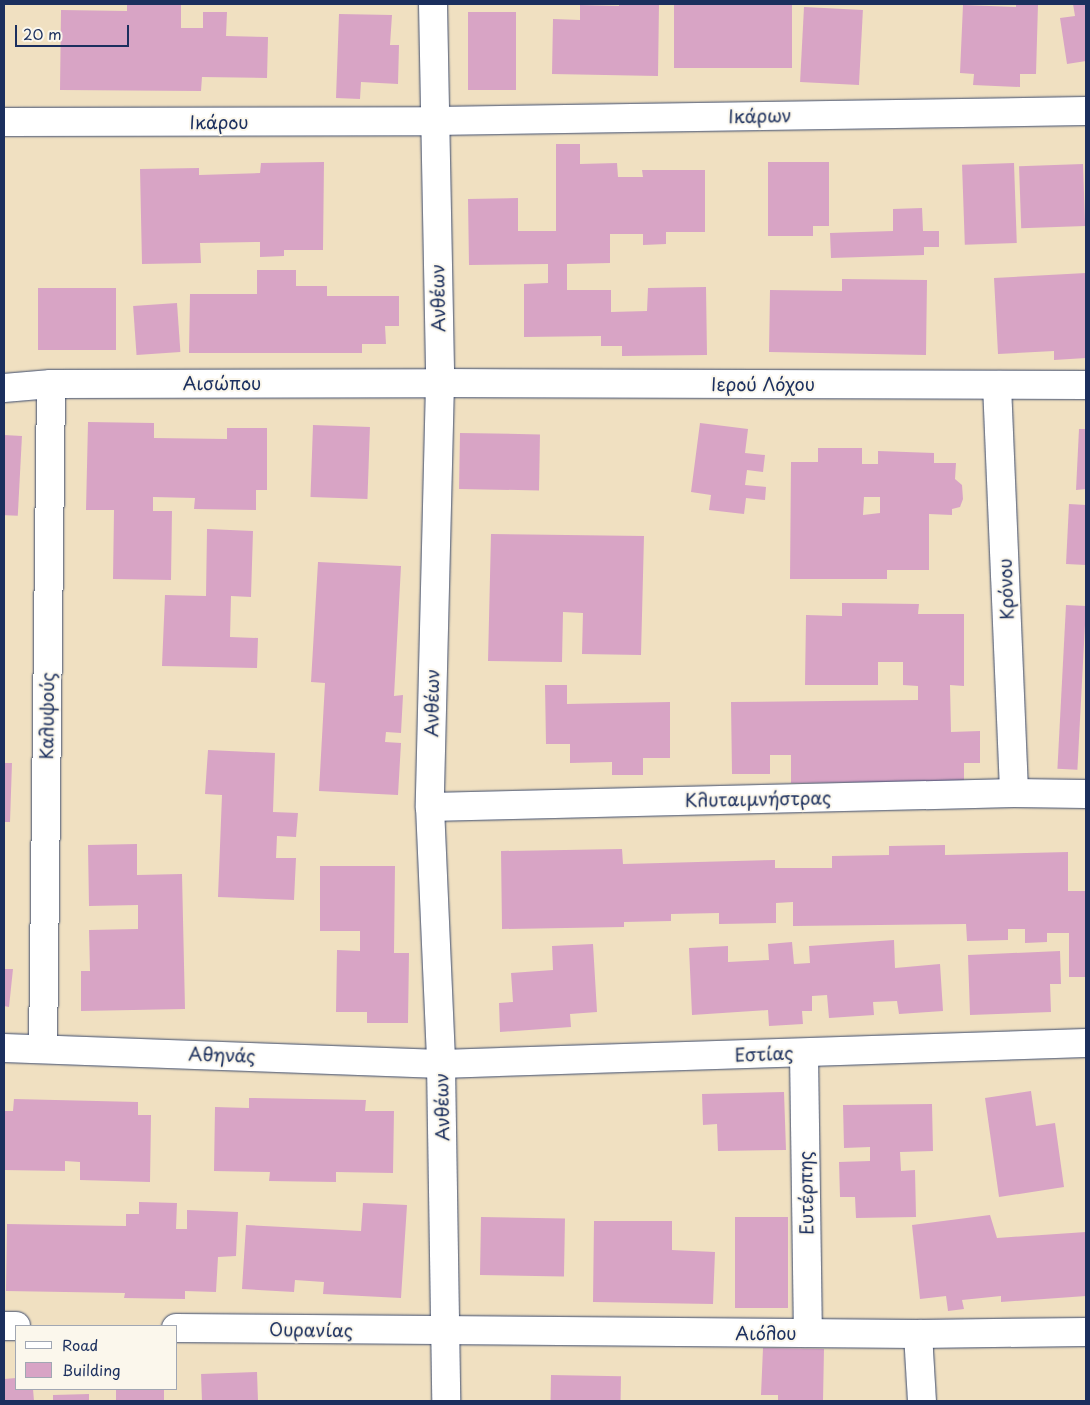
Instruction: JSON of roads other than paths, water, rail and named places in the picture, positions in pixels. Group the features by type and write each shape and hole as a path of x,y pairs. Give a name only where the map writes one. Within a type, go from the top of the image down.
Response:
{"street":[{"name":"Ανθέων","path":"433,4 440,383 430,806 441,1064 446,1401"},
{"name":"Ικάρων","path":"434,121 1086,111"},
{"name":"Ικάρου","path":"4,122 434,121"},
{"name":"Αισώπου","path":"4,388 51,384 440,383"},
{"name":"Ιερού Λόχου","path":"440,383 1086,385"},
{"name":"Καλυψούς","path":"43,1049 51,384"},
{"name":"Κρόνου","path":"997,385 1014,792"},
{"name":"Κλυταιμνήστρας","path":"430,806 1014,792 1086,794"},
{"name":"Εστίας","path":"441,1064 1086,1043"},
{"name":"Αθηνάς","path":"4,1048 441,1064"},
{"name":"Ευτέρπης","path":"804,1053 808,1333"},
{"name":"Ουρανίας","path":"178,1328 445,1331"},
{"name":"Αιόλου","path":"445,1331 918,1334 1086,1332"},
{"path":"918,1334 922,1401"}]}
